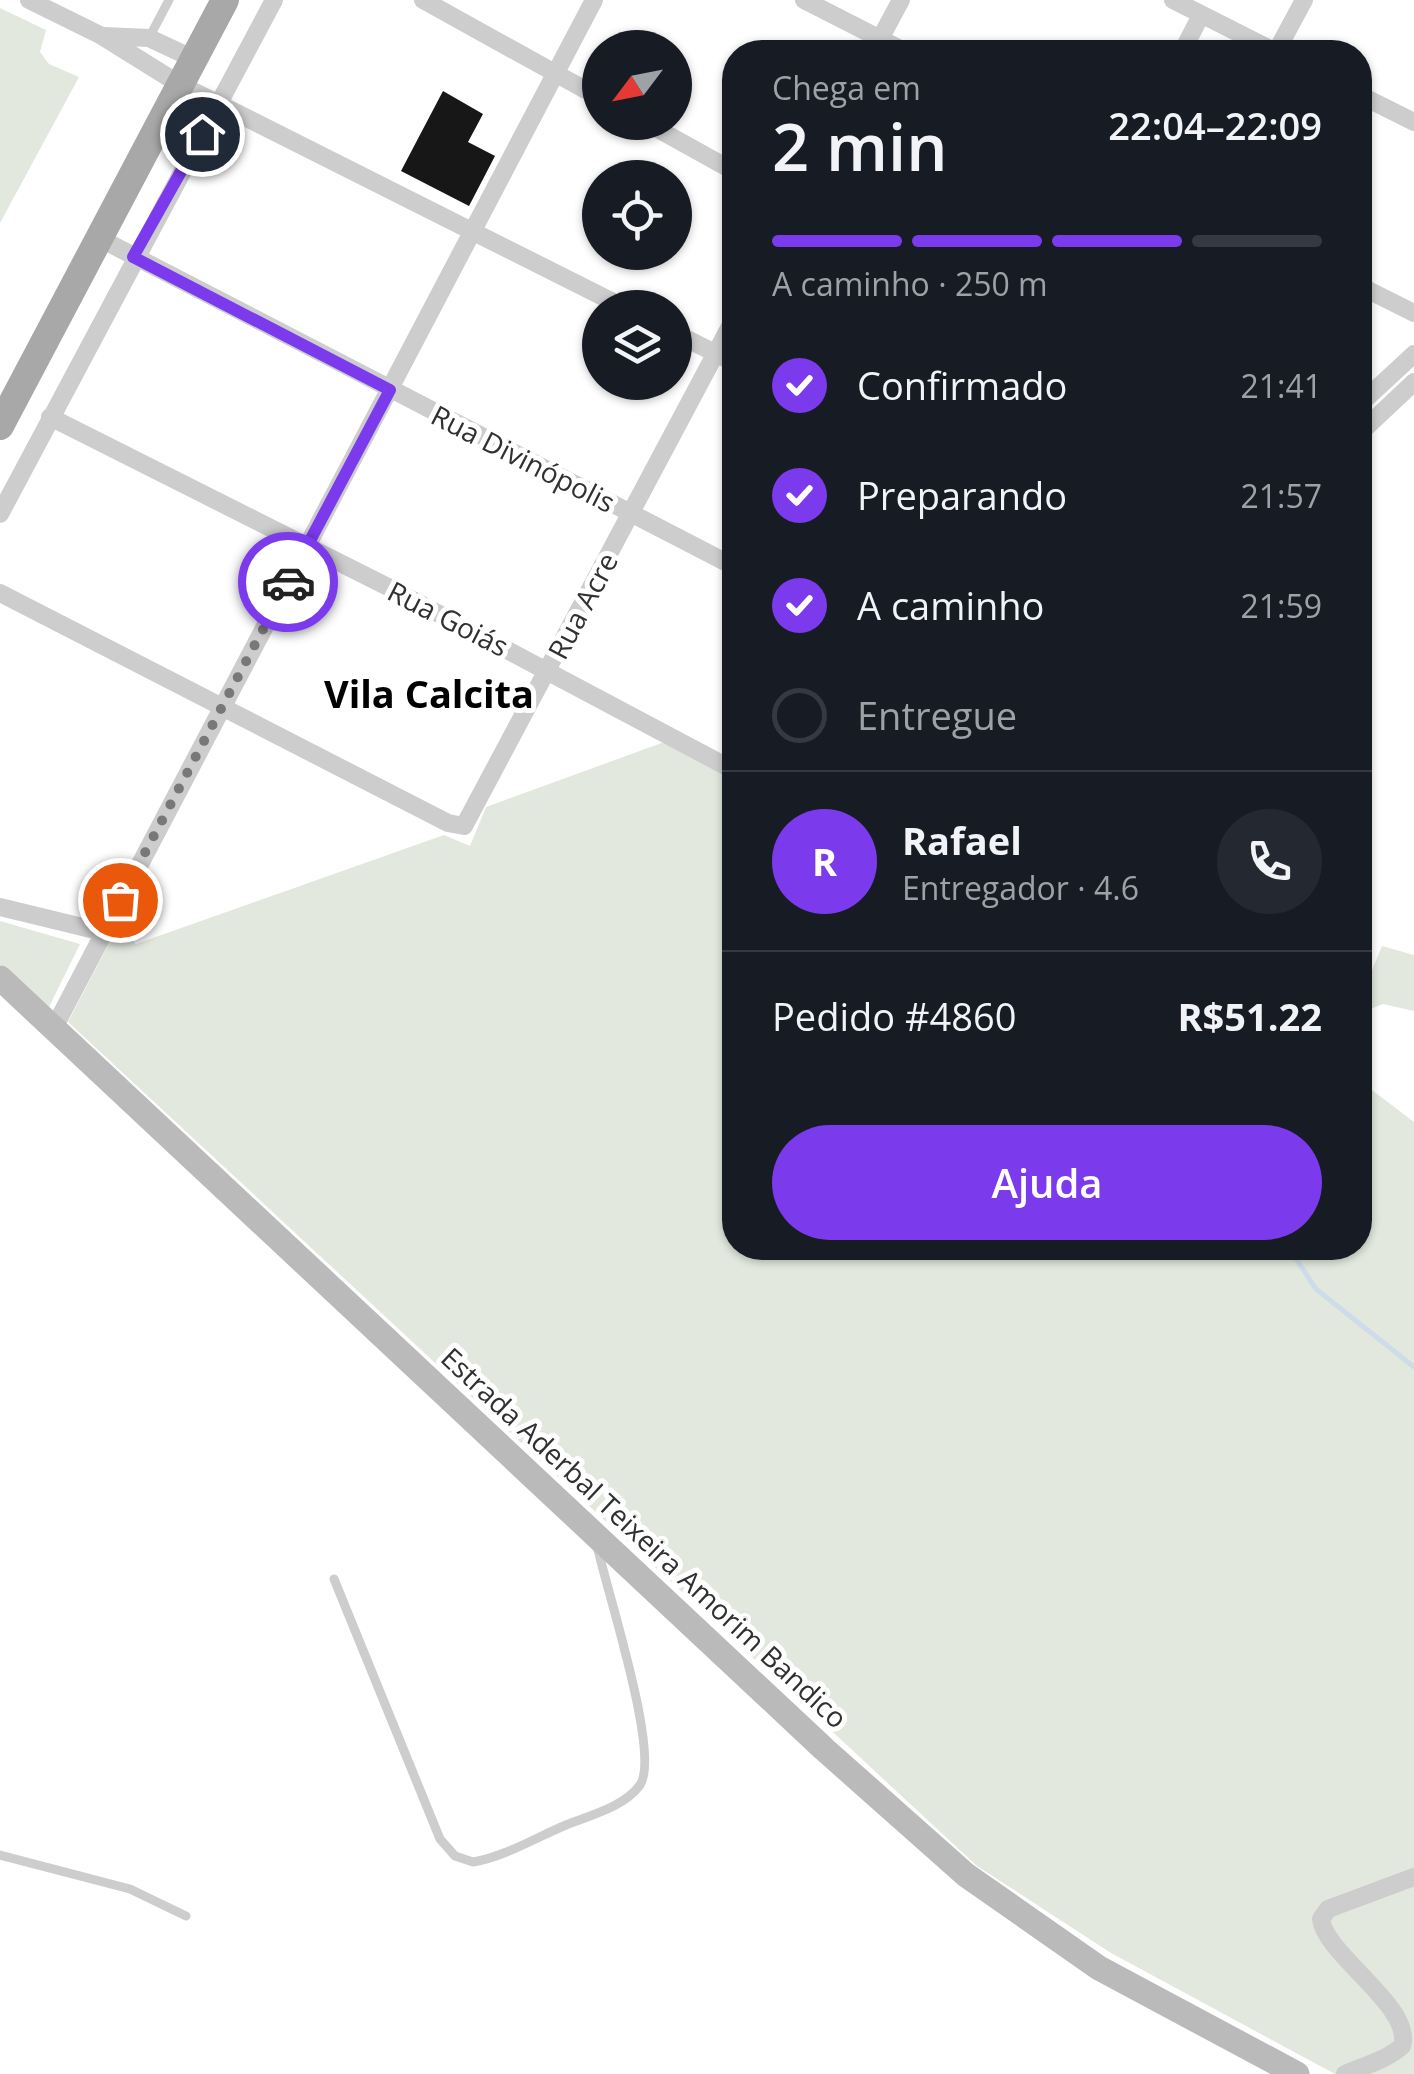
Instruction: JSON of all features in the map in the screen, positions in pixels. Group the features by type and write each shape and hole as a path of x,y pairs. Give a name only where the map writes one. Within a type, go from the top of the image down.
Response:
{"main road":[{"path":"0,426 225,0"},
{"name":"Estrada Aderbal Teixeira Amorim Bandico","path":"0,978 824,1749 966,1875 1099,1968 1297,2074"}],"street":[{"path":"29,0 102,36 179,84 589,290"},
{"path":"0,514 133,257 274,0"},
{"path":"423,0 582,88"},
{"path":"55,1026 594,0"},
{"path":"804,0 867,40"},
{"path":"880,40 901,0"},
{"path":"1173,0 1252,40"},
{"path":"1282,40 1304,0"},
{"path":"1188,40 1201,15"},
{"path":"102,36 149,38 194,59"},
{"path":"1372,101 1414,122"},
{"path":"677,140 722,165"},
{"name":"Rua Divinópolis","path":"99,238 722,560"},
{"path":"1372,292 1414,313"},
{"path":"692,342 722,357"},
{"name":"Rua Acre","path":"222,706 448,823 468,822 722,343"},
{"path":"1372,393 1414,354"},
{"path":"1372,422 1414,382"},
{"name":"Rua Goiás","path":"50,417 307,546 722,764"},
{"path":"0,593 222,706"},
{"path":"0,907 104,932"},
{"path":"1345,2074 1404,2044 1410,2022 1396,1999 1327,1936 1320,1919 1328,1909 1414,1876"}],"lane":[{"path":"149,38 169,0"},
{"path":"334,1580 440,1839 455,1856 481,1861 624,1800 639,1785 646,1770 639,1714 595,1532"},
{"path":"0,1855 130,1889 186,1916"}],"shaded area":[{"path":"0,8 46,30 40,52 49,64 79,77 0,223"},
{"path":"667,741 722,772 722,1260 1372,1260 1372,1090 1414,1122 1414,2074 1335,2074 1111,1953 977,1866 68,1022 118,926 136,944 444,835 470,846 486,807"},
{"path":"0,921 80,944 49,1007 0,965"},
{"path":"1382,946 1414,955 1414,1011 1383,1004 1372,1008 1372,970"}],"building":[{"path":"443,91 483,114 468,142 495,156 469,206 401,171"}],"waterway":[{"path":"1297,1260 1316,1289 1414,1367"}],"way so far":[{"path":"120,900 288,582"}],"district":[{"name":"Vila Calcita","path":"429,695"}],"route":[{"path":"202,134 133,257 390,390 288,582"}]}
